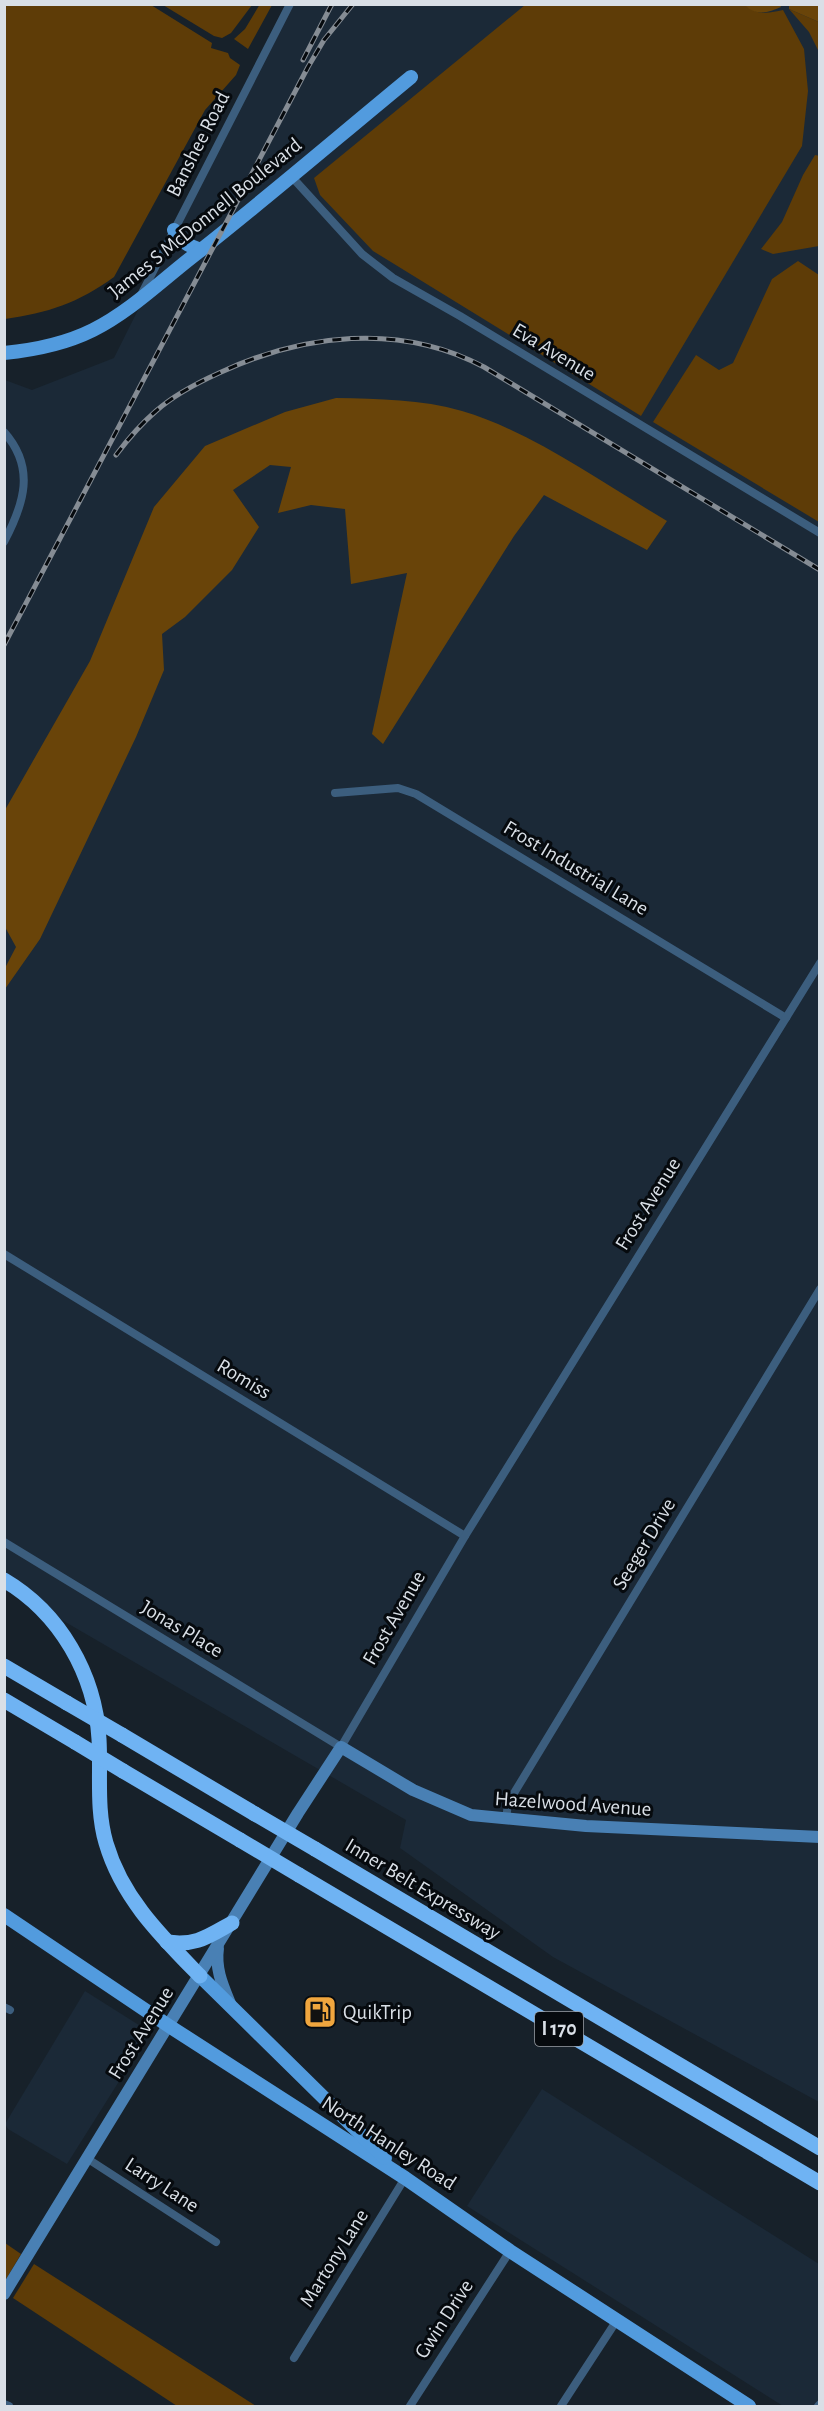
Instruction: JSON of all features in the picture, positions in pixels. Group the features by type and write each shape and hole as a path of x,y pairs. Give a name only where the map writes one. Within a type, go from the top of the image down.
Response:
{"highway":[{"path":"4,1580 26,1595 50,1618 78,1660 95,1707 99,1739 101,1821 106,1842 125,1888 145,1917 200,1976"},
{"name":"Inner Belt Expressway","path":"4,1666 819,2148"},
{"name":"I 170","path":"4,1700 819,2183"},
{"path":"167,1942 182,1944 198,1942 232,1923"}],"main road":[{"name":"James S McDonnell Boulevard","path":"4,353 45,347 77,337 119,315 411,77"},
{"path":"174,230 188,245 201,250"},
{"name":"North Hanley Road","path":"4,1916 169,2026 405,2178 510,2252 749,2406"},
{"path":"200,1976 405,2178"}],"street":[{"name":"Banshee Road","path":"138,300 290,4"},
{"name":"Eva Avenue","path":"291,176 362,254 393,278 460,316 819,533"},
{"path":"4,432 14,444 21,461 24,482 23,501 4,542"},
{"name":"Frost Industrial Lane","path":"334,793 398,788 417,794 786,1018"},
{"name":"Frost Avenue","path":"4,2294 298,1813 341,1747 465,1536 819,963"},
{"name":"Romiss","path":"4,1254 465,1536"},
{"name":"Seeger Drive","path":"506,1820 508,1803 819,1290"},
{"name":"Jonas Place","path":"4,1542 341,1747"},
{"name":"Hazelwood Avenue","path":"341,1747 413,1790 443,1805 471,1815 586,1826 819,1837"},
{"path":"219,1944 216,1960 219,1977 232,2007"},
{"name":"Larry Lane","path":"88,2159 216,2242"},
{"name":"Martony Lane","path":"294,2358 405,2178"},
{"name":"Gwin Drive","path":"410,2406 510,2252"},
{"path":"561,2406 616,2320"},
{"path":"4,2404 9,2406"}],"shaded area":[{"path":"5,4 151,5 212,43 211,48 228,53 230,58 240,65 236,75 205,110 114,277 88,294 62,306 5,319"},
{"path":"260,4 272,5 248,49 234,39 245,29"},
{"path":"745,4 758,12 783,10 804,49 808,91 802,146 641,416 373,251 320,195 314,178 525,5"},
{"path":"163,5 252,5 231,33 222,38 214,36"},
{"path":"290,5 819,5 819,2102 553,1957 400,1848 406,1820 5,1587 5,380 32,390 114,358"},
{"path":"745,5 780,5 781,7 771,11 757,12"},
{"path":"789,5 819,5 819,22 789,9"},
{"path":"789,9 819,22 819,52 809,32"},
{"path":"815,155 820,156 819,246 773,254 761,249 782,222 803,175"},
{"path":"798,261 819,275 819,522 653,422 696,355 719,370 733,363 772,279"},
{"path":"336,398 400,400 431,404 489,420 541,445 667,521 647,550 544,495 514,536 383,744 372,734 407,573 351,584 345,509 311,505 278,513 291,467 270,465 233,490 259,527 232,570 185,617 162,634 164,670 136,737 40,939 5,989 5,968 16,947 5,927 5,810 90,661 154,507 205,446 285,412"},
{"path":"85,1991 142,2027 145,2040 67,2164 8,2129 5,2124"},
{"path":"542,2089 819,2264 819,2406 783,2406 467,2206"},
{"path":"5,2243 21,2254 5,2281"},
{"path":"34,2264 256,2406 177,2406 13,2298"}],"railway":[{"path":"303,60 332,4"},
{"path":"4,645 308,67 324,40 353,4"},
{"path":"116,455 145,421 170,400 202,381 251,360 284,349 351,338 419,343 452,353 484,367 820,570"}],"place":[{"name":"QuikTrip","path":"320,2012"}]}
